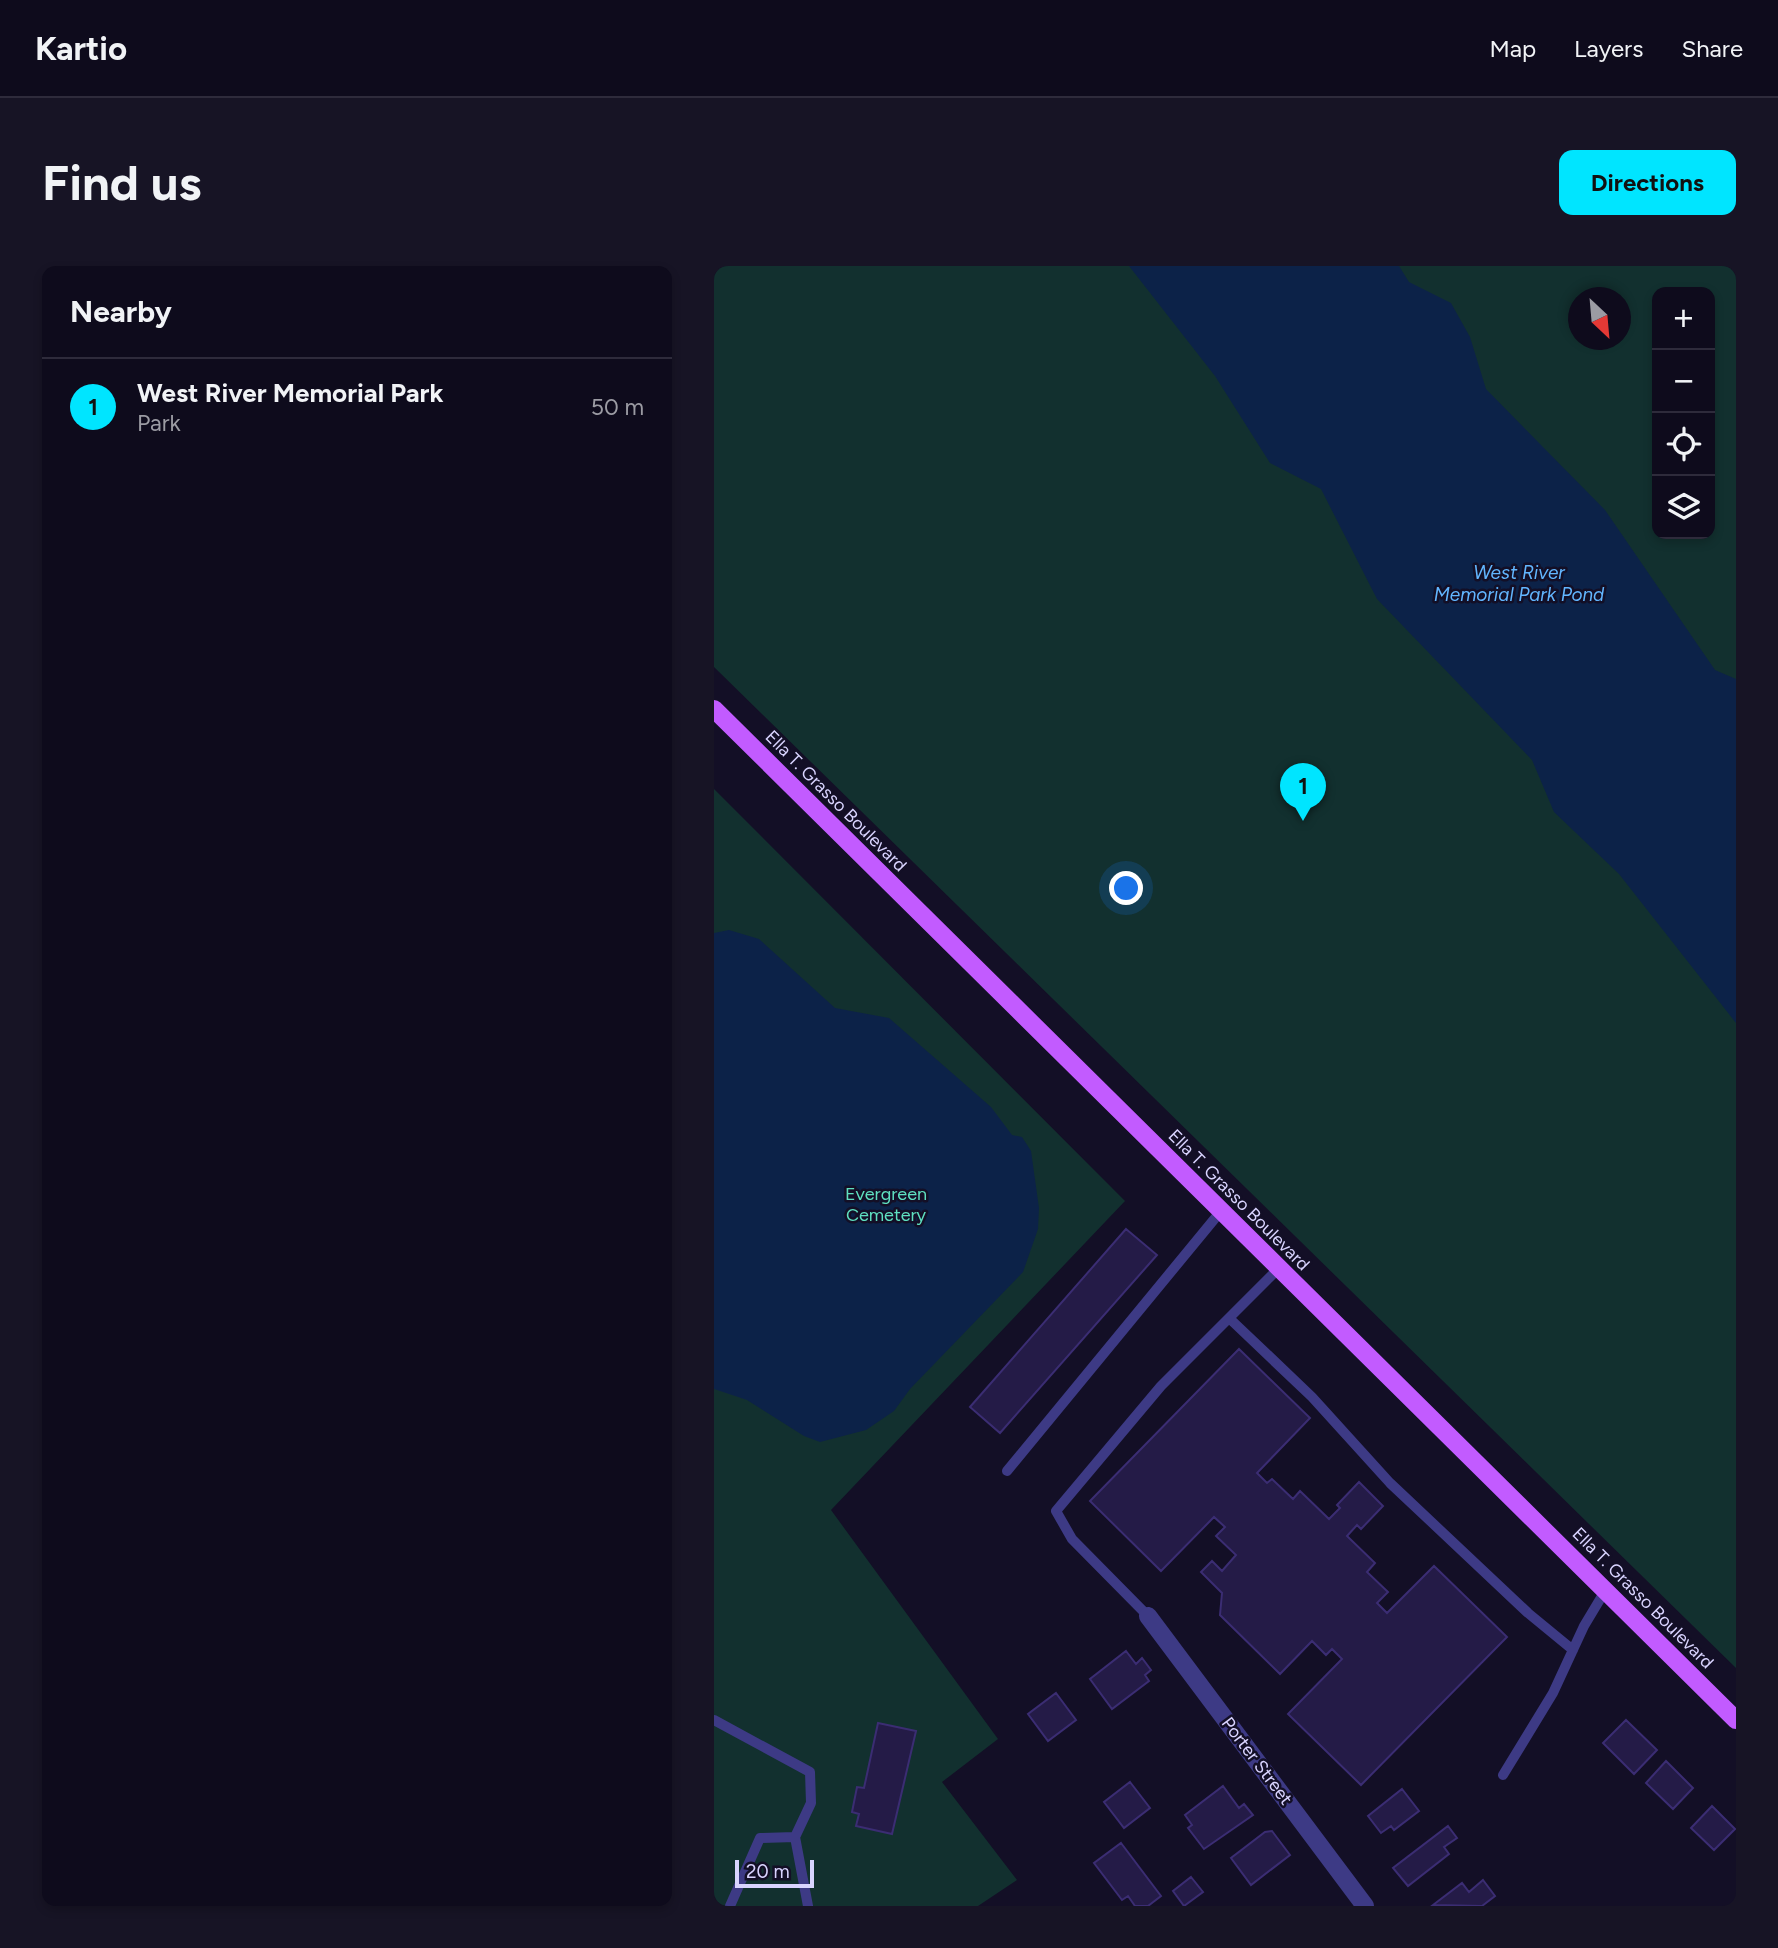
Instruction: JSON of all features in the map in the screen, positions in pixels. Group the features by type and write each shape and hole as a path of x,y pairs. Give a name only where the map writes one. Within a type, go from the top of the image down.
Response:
{"main road":[{"name":"Ella T. Grasso Boulevard","path":"714,709 1736,1720"}],"street":[{"name":"Porter Street","path":"1148,1616 1365,1906"}],"lane":[{"path":"1007,1471 1221,1211"},
{"path":"1148,1616 1072,1539 1056,1511 1161,1386 1279,1268"},
{"path":"1229,1318 1312,1397 1390,1483 1528,1613 1573,1650"},
{"path":"1503,1775 1553,1693 1605,1591"},
{"path":"714,1720 810,1772 811,1803 795,1837 808,1906"},
{"path":"730,1906 760,1838 795,1837"}],"green space":[{"path":"714,266 1736,266 1736,1668 714,667"},
{"name":"Evergreen Cemetery","path":"714,789 1125,1201 831,1510 998,1739 942,1782 1017,1880 978,1906 714,1906"}],"water":[{"name":"West River Memorial Park Pond","path":"1129,266 1399,266 1409,282 1451,303 1470,337 1486,389 1605,510 1715,670 1736,679 1736,1023 1619,874 1554,812 1532,760 1377,599 1321,489 1270,463 1215,376"},
{"path":"729,930 759,939 835,1008 889,1018 991,1107 1012,1135 1022,1137 1031,1151 1039,1208 1038,1229 1023,1272 910,1389 894,1411 866,1430 820,1442 804,1436 747,1400 714,1389 714,933"}],"building":[{"path":"1126,1229 1157,1255 1000,1433 970,1407"},
{"path":"1239,1349 1310,1418 1257,1473 1267,1483 1272,1479 1293,1499 1300,1491 1329,1519 1340,1508 1337,1505 1359,1482 1383,1506 1361,1529 1357,1525 1347,1536 1375,1563 1367,1572 1388,1592 1377,1603 1387,1613 1434,1566 1507,1637 1361,1785 1288,1714 1342,1659 1332,1649 1326,1655 1312,1641 1280,1674 1220,1615 1222,1593 1201,1572 1212,1561 1222,1571 1236,1555 1216,1536 1225,1527 1214,1517 1161,1571 1090,1501"},
{"path":"1126,1651 1136,1664 1142,1658 1151,1670 1145,1675 1149,1681 1112,1709 1090,1679"},
{"path":"1056,1693 1076,1720 1048,1741 1028,1714"},
{"path":"1626,1720 1657,1750 1634,1774 1603,1743"},
{"path":"878,1723 916,1731 892,1834 856,1826 859,1814 852,1812 857,1787 864,1788"},
{"path":"1666,1761 1693,1788 1673,1809 1646,1783"},
{"path":"1130,1782 1150,1808 1124,1828 1104,1802"},
{"path":"1223,1786 1239,1808 1244,1804 1253,1815 1204,1849 1188,1828 1192,1825 1185,1815"},
{"path":"1402,1789 1419,1811 1394,1830 1391,1826 1381,1833 1368,1816"},
{"path":"1712,1806 1735,1829 1714,1850 1691,1828"},
{"path":"1448,1826 1457,1838 1444,1847 1449,1854 1408,1886 1393,1868"},
{"path":"1272,1831 1290,1855 1251,1885 1231,1858 1265,1832"},
{"path":"1121,1843 1161,1896 1148,1906 1135,1906 1128,1896 1122,1900 1094,1863"},
{"path":"1191,1877 1203,1892 1184,1906 1173,1891"},
{"path":"1483,1880 1495,1896 1482,1906 1433,1905 1462,1883 1469,1892"}],"place":[{"name":"West River Memorial Park","path":"1303,821"}]}
